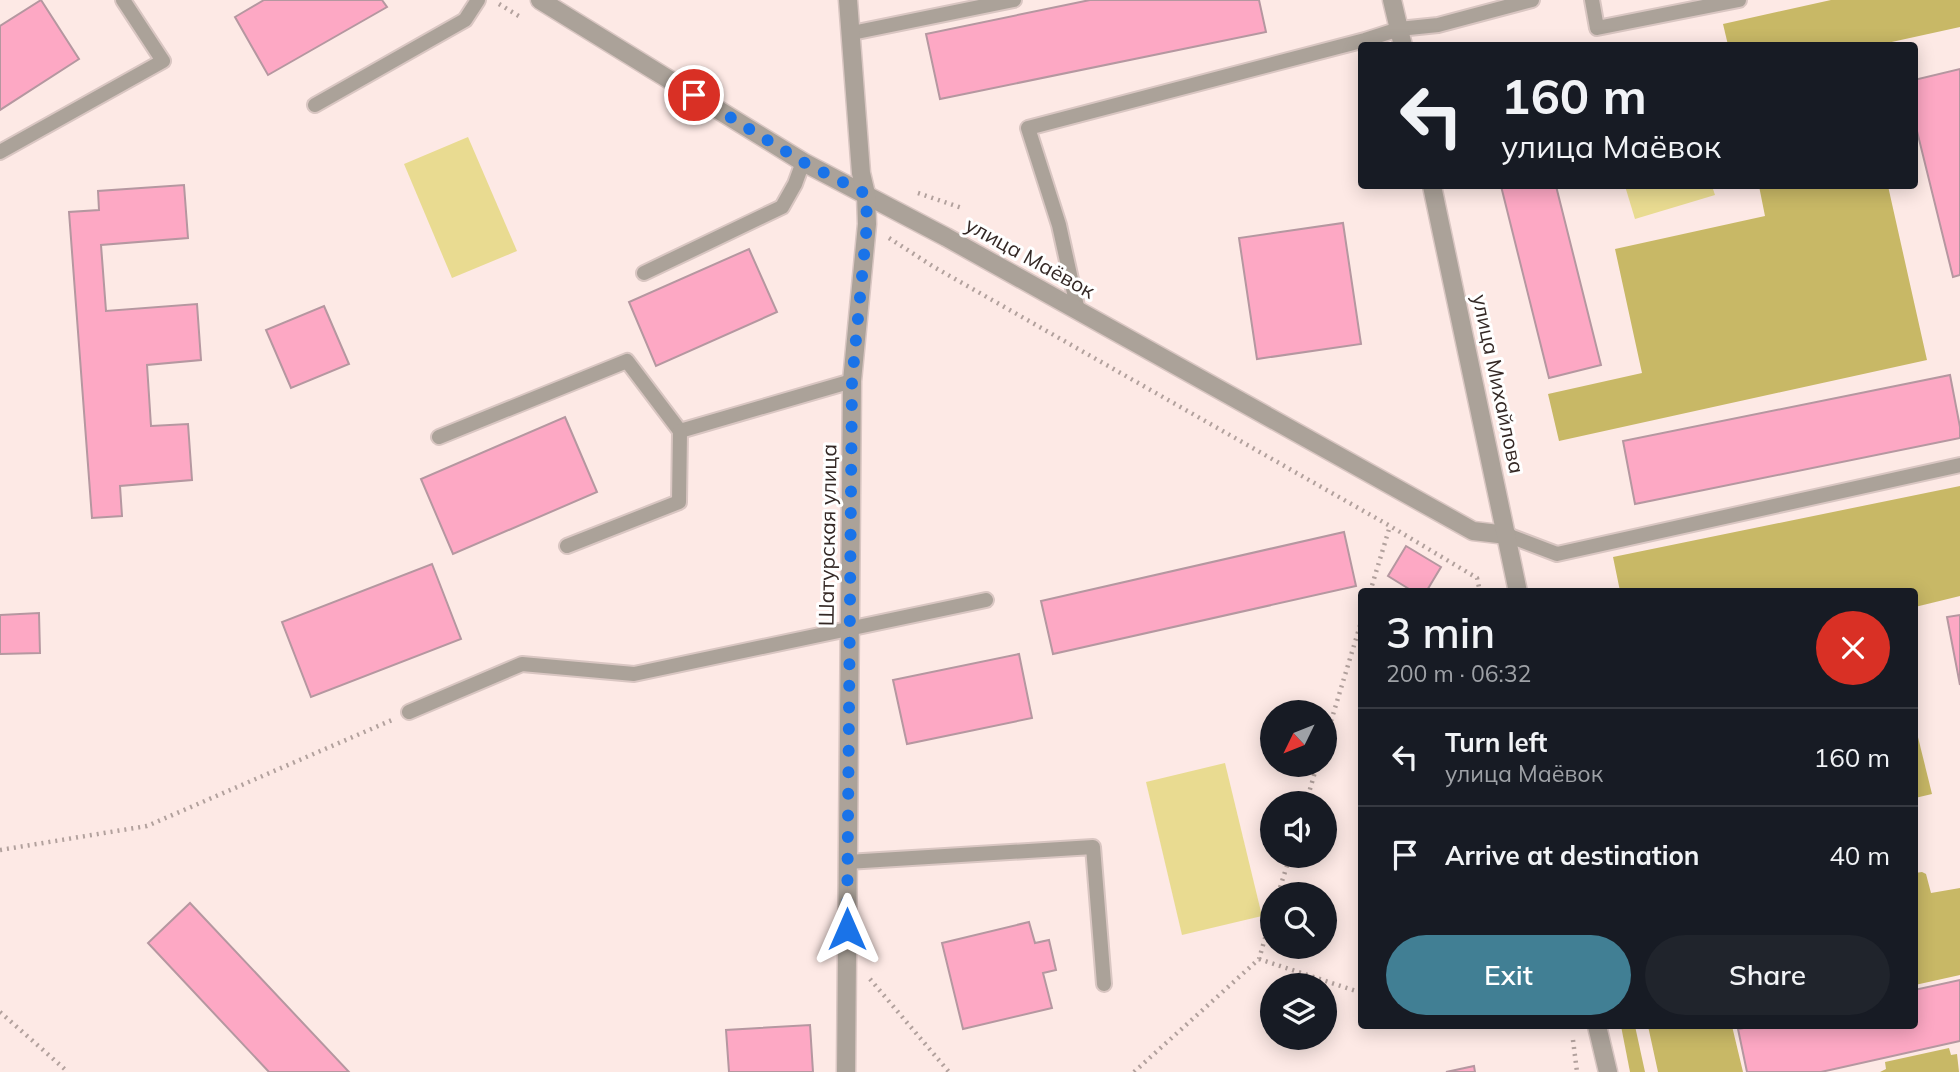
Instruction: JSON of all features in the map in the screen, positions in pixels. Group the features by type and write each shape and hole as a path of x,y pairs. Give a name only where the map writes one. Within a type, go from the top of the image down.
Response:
{"street":[{"name":"улица Маёвок","path":"540,0 803,162 866,194 1474,531 1507,536"},
{"name":"Шатурская улица","path":"846,1072 852,381 867,224 848,0"},
{"path":"1392,0 1401,37"},
{"name":"улица Михайлова","path":"1434,189 1517,588"},
{"path":"1598,1029 1608,1072"}],"lane":[{"path":"0,152 163,61 123,0"},
{"path":"315,105 465,20 478,0"},
{"path":"852,33 1014,0"},
{"path":"1078,311 1059,225 1028,128 1365,40 1401,37 1532,0"},
{"path":"1592,0 1597,28 1739,0"},
{"path":"644,273 782,208 803,162"},
{"path":"439,436 627,361 680,430 679,502 567,545"},
{"path":"680,430 852,381"},
{"path":"1507,536 1556,554 1960,466"},
{"path":"409,712 522,664 634,674 986,600"},
{"path":"847,862 1093,847 1104,984"}],"path":[{"path":"493,0 527,21"},
{"path":"867,224 934,267 1390,526 1477,578 1479,588"},
{"path":"1371,588 1390,526"},
{"path":"1337,701 1358,632"},
{"path":"0,850 147,826 409,712"},
{"path":"847,952 949,1072"},
{"path":"1134,1072 1260,956"},
{"path":"1259,959 1358,992"},
{"path":"0,1012 68,1072"},
{"path":"1573,1037 1577,1072"}],"shaded area":[{"path":"1831,0 1960,0 1960,27 1892,42 1727,42 1723,24"},
{"path":"468,137 517,251 452,278 404,164"},
{"path":"1626,189 1713,189 1715,195 1635,219"},
{"path":"1760,189 1889,189 1927,360 1559,441 1548,394 1642,373 1615,249 1765,216"},
{"path":"1960,486 1960,596 1918,606 1918,588 1619,588 1613,557"},
{"path":"1918,737 1932,794 1918,797"},
{"path":"1225,763 1260,916 1182,935 1146,782"},
{"path":"1918,873 1926,874 1931,893 1960,888 1960,975 1918,984"},
{"path":"1622,1029 1636,1029 1645,1072 1630,1072"},
{"path":"1649,1029 1733,1029 1743,1072 1658,1072"},
{"path":"1949,1048 1951,1055 1957,1054 1959,1072 1880,1072 1886,1069 1885,1062"}],"building":[{"path":"41,0 79,59 0,110 0,26"},
{"path":"264,0 382,0 387,7 268,75 235,17"},
{"path":"1090,0 1259,0 1266,32 940,99 926,34"},
{"path":"1960,69 1960,275 1953,277 1918,135 1918,79"},
{"path":"184,185 188,238 101,245 106,311 197,304 201,360 147,365 151,426 188,424 192,480 120,486 122,516 92,518 69,212 99,210 98,191"},
{"path":"1502,189 1557,189 1601,365 1549,378"},
{"path":"1343,223 1361,344 1257,359 1239,238"},
{"path":"749,249 777,312 656,366 629,302"},
{"path":"324,306 349,364 291,388 266,330"},
{"path":"1950,375 1960,438 1635,504 1623,441"},
{"path":"565,417 597,492 453,554 421,479"},
{"path":"1344,532 1356,586 1053,654 1041,601"},
{"path":"1406,546 1441,567 1428,588 1408,588 1388,576"},
{"path":"432,564 461,639 311,697 282,622"},
{"path":"39,613 40,653 0,654 0,615"},
{"path":"1960,615 1960,685 1947,617"},
{"path":"1019,654 1032,718 907,744 893,680"},
{"path":"190,903 349,1072 269,1072 148,943"},
{"path":"1029,922 1035,943 1049,940 1056,970 1043,973 1052,1008 963,1029 942,943"},
{"path":"1960,980 1960,1041 1821,1072 1747,1072 1738,1029 1918,1029 1918,989"},
{"path":"810,1025 813,1072 729,1072 726,1030"},
{"path":"1474,1066 1475,1072 1446,1072"}],"route":[{"path":"694,95 803,162 866,194 867,224 852,381 847,929"}]}
